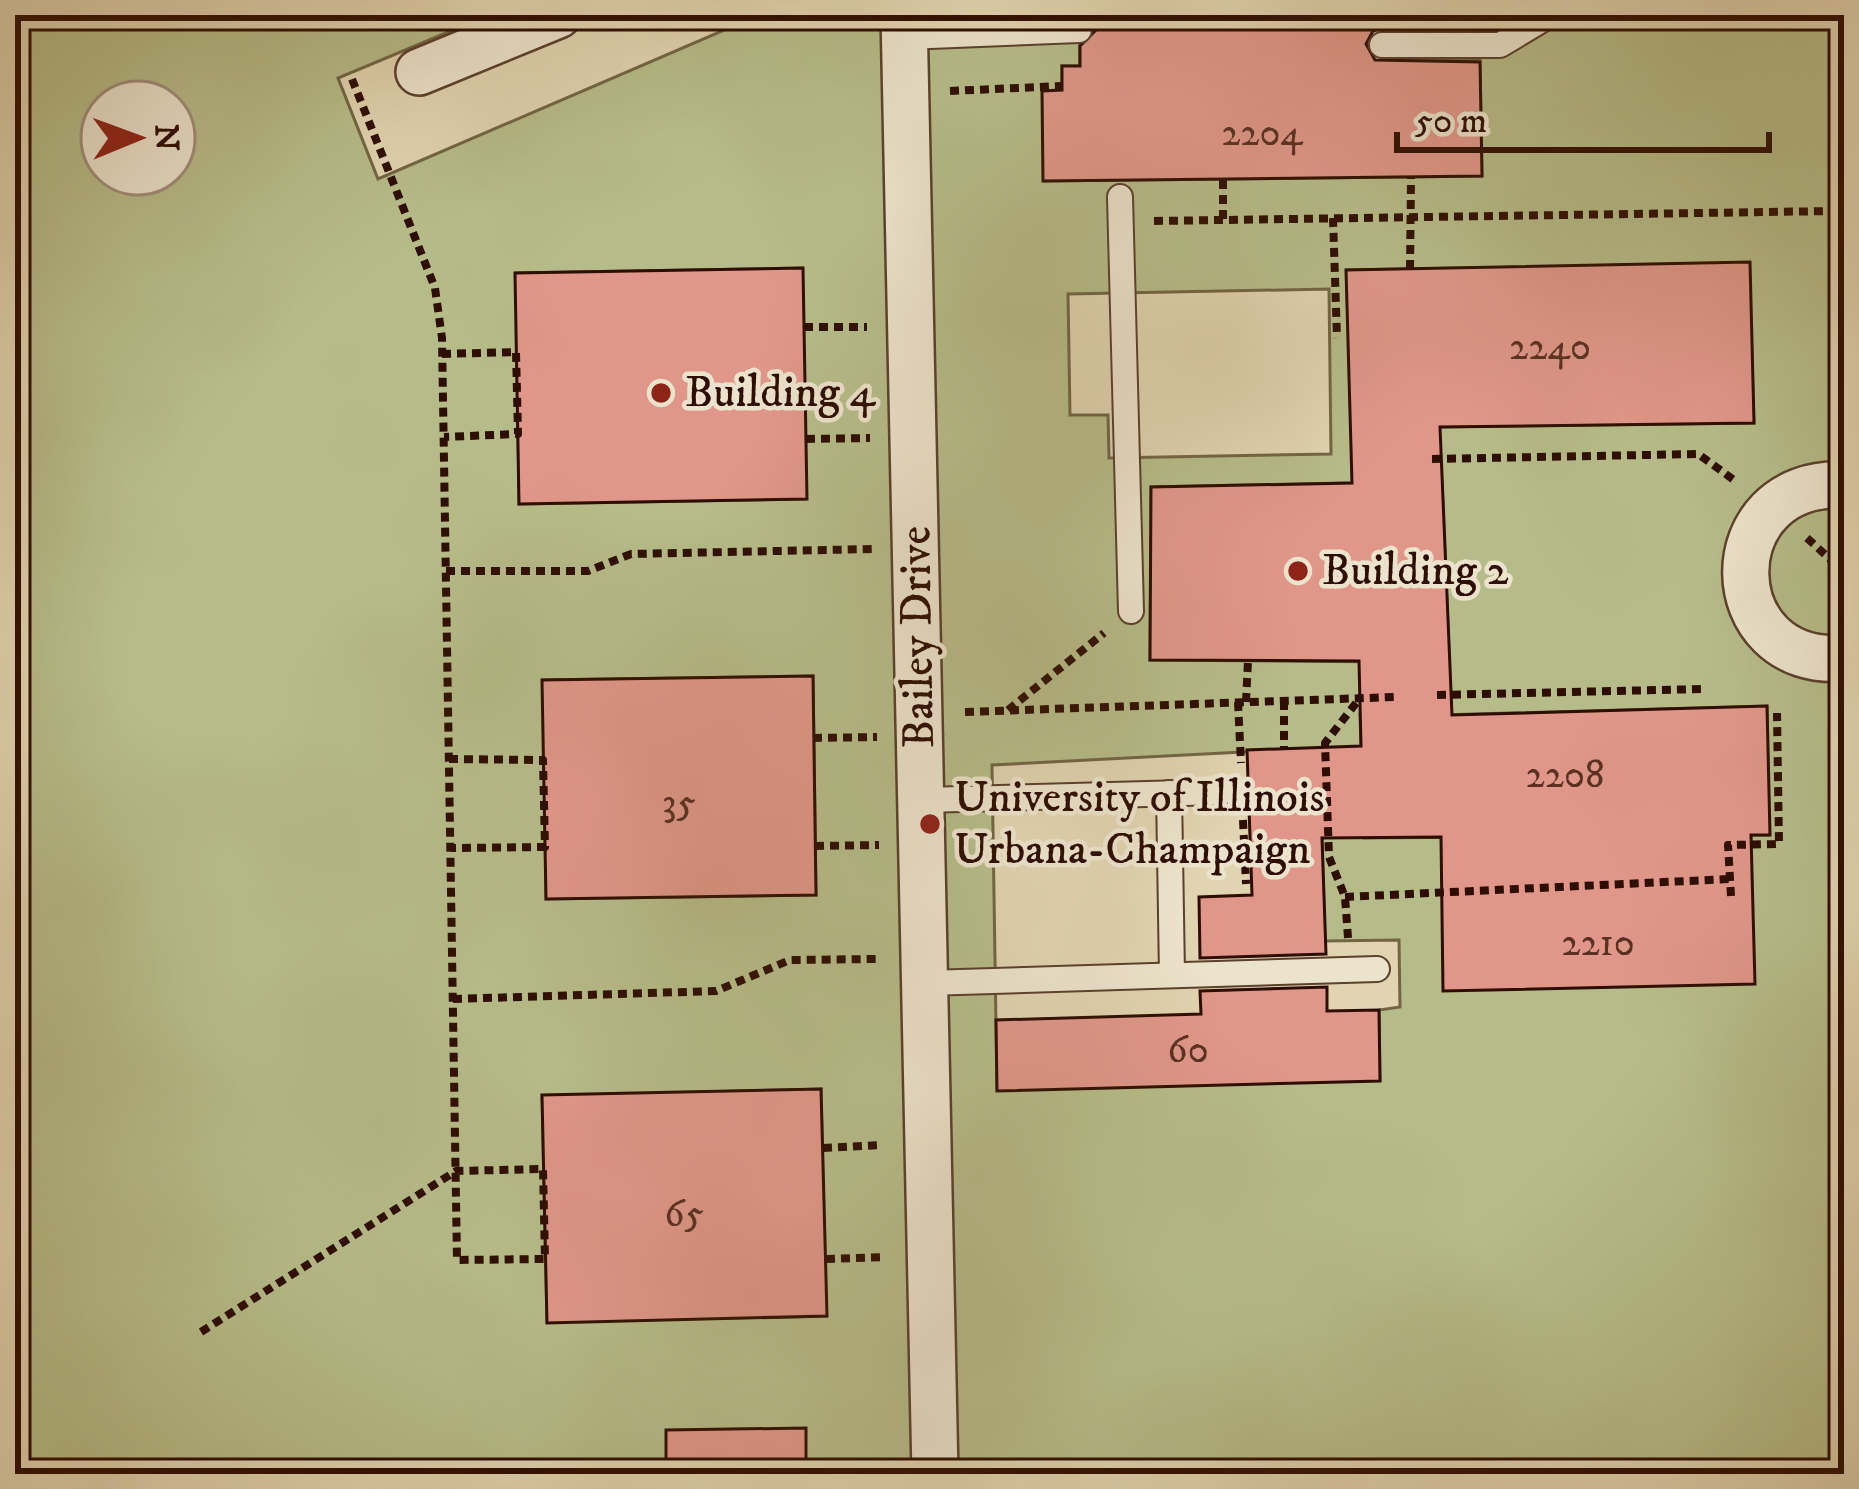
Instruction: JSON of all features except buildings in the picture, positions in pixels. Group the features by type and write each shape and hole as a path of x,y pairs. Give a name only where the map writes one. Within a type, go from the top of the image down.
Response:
{"street":[{"path":"419,72 558,15"},
{"name":"Bailey Drive","path":"905,26 905,725 922,800 911,971 935,1474"},
{"path":"1844,485 1795,491 1771,508 1754,531 1745,558 1750,601 1773,637 1797,653 1844,658"}],"lane":[{"path":"1382,45 1500,45 1550,15"},
{"path":"905,26 1079,30"},
{"path":"1120,197 1131,611"},
{"path":"922,800 1222,791"},
{"path":"1169,793 1172,975"},
{"path":"911,971 1172,975 1377,969"}],"path":[{"path":"201,1333 455,1171 543,1169 545,1258 457,1260 455,1171 452,999 451,848 442,354 435,288 352,79"},
{"path":"906,92 1062,86"},
{"path":"1410,269 1411,178"},
{"path":"1222,179 1223,220"},
{"path":"1141,221 1835,212"},
{"path":"1333,218 1337,338"},
{"path":"804,327 880,326"},
{"path":"442,354 516,352 518,434 443,437"},
{"path":"806,440 883,438"},
{"path":"1432,459 1698,454"},
{"path":"446,572 588,571 631,554 886,548"},
{"path":"1007,711 1131,611"},
{"path":"1246,702 1247,661"},
{"path":"1437,695 1703,689"},
{"path":"813,738 1007,711 1395,697"},
{"path":"1350,970 1345,897 1329,857 1325,743 1360,698"},
{"path":"1284,701 1284,748"},
{"path":"1731,896 1728,845 1779,844 1778,713"},
{"path":"449,759 543,760 544,781 545,847 451,848"},
{"path":"815,846 893,844"},
{"path":"1345,897 1730,879"},
{"path":"452,999 716,992 790,960 911,971"},
{"path":"823,1148 901,1144"},
{"path":"826,1259 903,1257"}],"green space":[{"name":"University of Illinois Urbana-Champaign","path":"15,15 489,15 338,78 378,179 759,15 1079,15 1080,66 1062,66 1062,90 1043,91 1044,181 1482,176 1480,60 1382,61 1382,15 1841,15 1844,1474 15,1474","holes":["1749,263 1754,423 1431,427 1434,481 1442,481 1449,654 1437,654 1438,715 1767,706 1769,835 1364,838 1360,714 1396,715 1395,662 1150,660 1151,487 1394,482 1394,427 1351,428 1347,270","802,268 806,499 519,504 516,273","1329,289 1331,454 1109,458 1108,415 1070,415 1068,294","813,676 816,895 546,899 543,680","1319,748 1325,941 1399,940 1400,1007 1379,1010 1380,1080 997,1090 992,765","821,1089 826,1316 547,1322 542,1096"]}],"place":[{"name":"Building 4","path":"661,393"},
{"name":"Building 2","path":"1298,571"},
{"name":"University of Illinois Urbana-Champaign","path":"930,824"}]}
